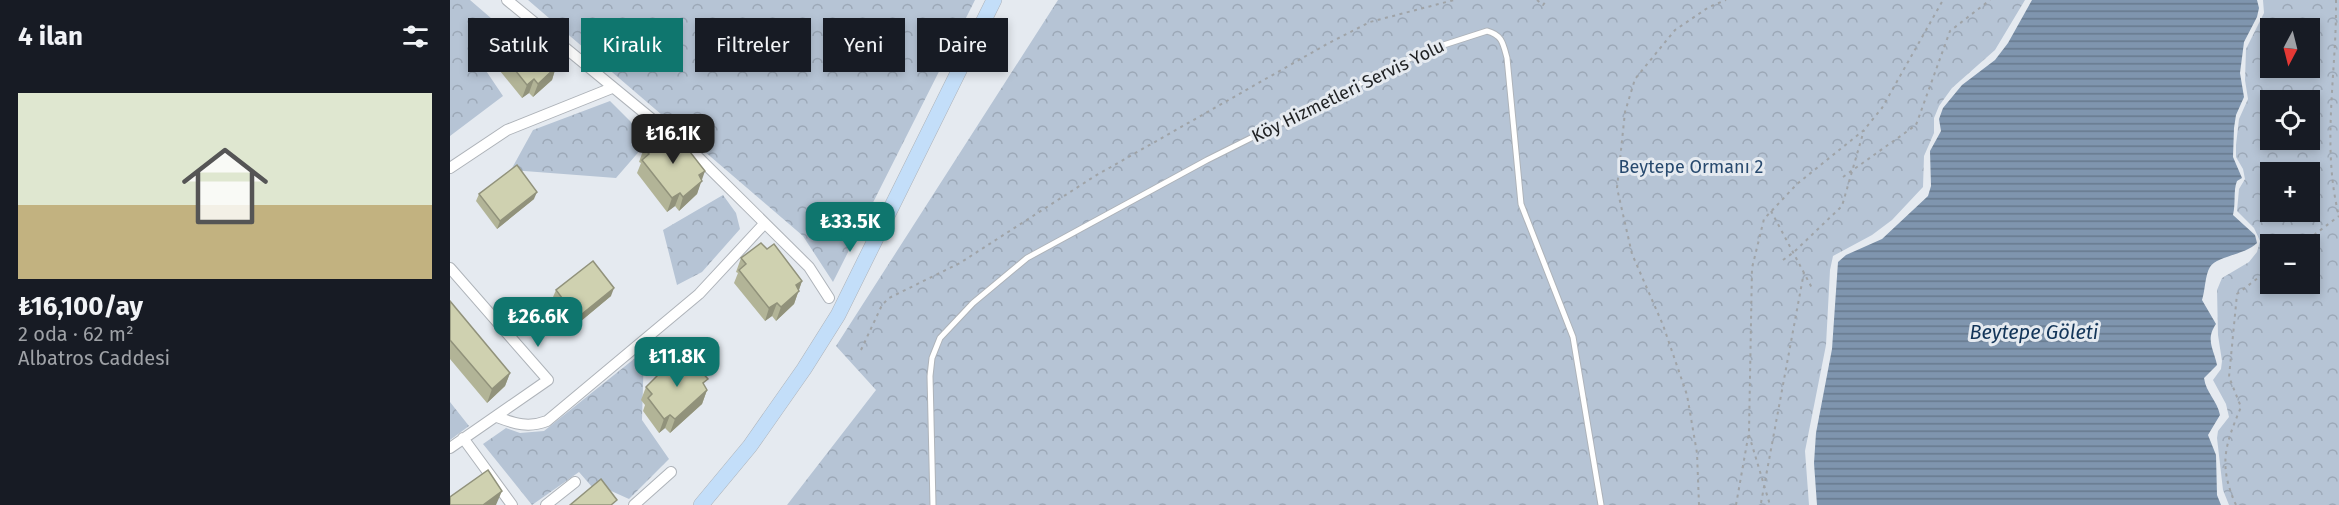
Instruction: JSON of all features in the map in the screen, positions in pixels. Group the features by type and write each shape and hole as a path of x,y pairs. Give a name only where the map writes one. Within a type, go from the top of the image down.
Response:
{"main road":[{"path":"701,505 750,446 804,369 838,315 994,0"}],"street":[{"path":"507,0 698,157 809,267 829,298"},
{"path":"450,168 507,130 612,87"},
{"path":"497,417 513,424 533,426 547,421 699,294 764,224"},
{"path":"450,268 548,380 450,448"},
{"path":"463,438 512,505"},
{"path":"634,505 671,472"},
{"path":"546,505 575,482"}],"lane":[{"name":"Köy Hizmetleri Servis Yolu","path":"933,505 930,376 932,358 940,339 973,303 1027,258 1207,160 1425,51 1487,31 1497,34 1503,41 1507,58 1521,204 1573,337 1601,505"}],"path":[{"path":"861,350 882,306 889,298 960,263 1095,176 1370,22 1454,0"},
{"path":"1537,0 1543,5 1547,0"},
{"path":"1699,505 1697,453 1687,395 1663,325 1632,254 1617,188 1625,112 1635,79 1675,30 1709,7 1726,0"},
{"path":"1736,505 1749,432 1752,268 1764,219 1797,184 1864,130 1882,108 1943,0"},
{"path":"1843,177 1916,125 1950,31 1990,0"},
{"path":"2315,234 2339,216 2334,195 2332,143 2336,0"},
{"path":"1783,260 1842,206 1864,130"},
{"path":"1771,211 1812,288"},
{"path":"1761,502 1804,272"},
{"path":"2236,505 2227,483 2226,443 2241,406 2229,377 2237,294 2260,276"},
{"path":"1749,432 1770,505"}],"green space":[{"path":"450,0 470,0 491,18 468,18 468,72 487,72 503,96 450,136"},
{"path":"528,0 975,0 966,18 917,18 917,72 939,72 833,282 803,236 612,72 683,72 683,18 581,18 581,45 569,35 569,18 549,18"},
{"name":"Beytepe Ormanı 2","path":"1058,0 2025,0 1995,50 1952,88 1939,106 1934,118 1934,133 1924,156 1923,187 1892,220 1872,235 1833,256 1830,270 1826,345 1805,451 1809,505 787,505 876,390 836,346"},
{"path":"2263,0 2339,0 2339,505 2229,505 2223,490 2217,438 2218,431 2229,417 2226,404 2213,380 2221,369 2222,361 2218,335 2217,290 2222,278 2249,262 2257,252 2260,241 2254,228 2237,211 2239,189 2245,179 2243,169 2236,157 2236,145 2239,119 2248,99 2245,80 2246,49 2260,21 2260,78 2320,78 2320,18 2262,18 2264,13"},
{"path":"610,101 649,140 616,178 511,170 533,130"},
{"path":"723,195 736,213 740,229 702,272 677,285 663,230"},
{"path":"644,351 642,420 669,459 629,499 609,490 592,487 579,472 532,505 483,444 506,428 520,433 544,431"},
{"path":"450,402 469,426 450,440"}],"water":[{"name":"Beytepe Göleti","path":"2032,0 2257,0 2259,8 2257,17 2244,42 2240,73 2244,97 2236,115 2233,157 2242,178 2237,181 2236,185 2233,215 2255,235 2257,243 2210,267 2202,300 2216,324 2211,335 2211,344 2217,365 2204,378 2220,415 2208,435 2216,455 2217,495 2221,505 1817,505 1814,463 1816,433 1832,349 1838,262 1846,255 1882,239 1928,196 1931,186 1930,151 1941,131 1939,119 1943,108 1962,85 1995,60 2008,43"}],"building":[{"path":"517,72 551,72 538,84 534,79 527,85"},
{"path":"664,133 670,139 676,134 705,171 699,175 702,181 683,197 680,193 672,198 642,160 649,154 644,148"},
{"path":"517,165 537,192 500,221 479,194"},
{"path":"761,243 767,249 774,244 802,281 796,285 799,291 781,307 777,303 769,308 739,270 746,264 741,258"},
{"path":"593,261 614,288 577,318 556,290"},
{"path":"450,301 510,373 492,389 450,340"},
{"path":"678,355 684,361 689,358 708,379 703,383 707,390 675,419 670,415 664,419 648,398 652,394 646,387"},
{"path":"488,470 502,491 483,505 450,505 450,497"},
{"path":"601,479 617,500 611,505 570,505"}]}
